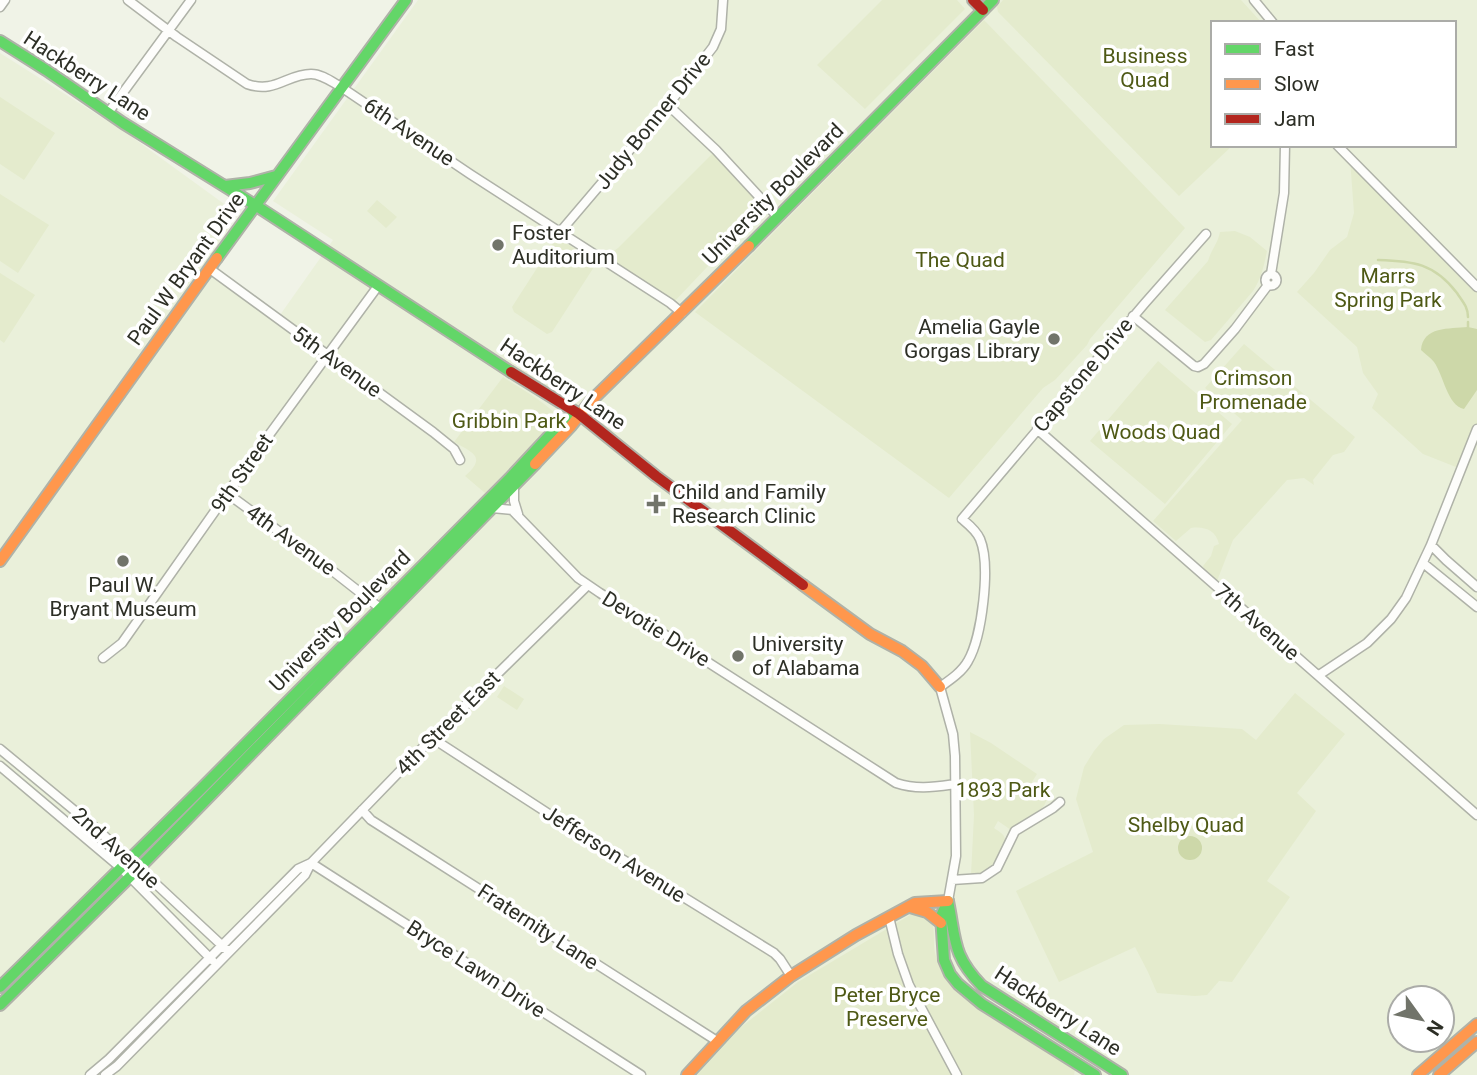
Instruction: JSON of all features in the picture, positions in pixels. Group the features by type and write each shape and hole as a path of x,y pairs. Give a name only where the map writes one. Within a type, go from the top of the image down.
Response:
{"main road":[{"name":"Paul W Bryant Drive","path":"0,561 255,205 406,0"},
{"path":"973,0 983,10"},
{"name":"University Boulevard","path":"0,987 492,508 571,426 579,414 993,0"},
{"name":"Hackberry Lane","path":"0,41 579,414 656,476 832,607 922,666 940,687"},
{"path":"225,186 276,176"},
{"name":"University Boulevard","path":"0,1005 131,877 564,421 579,414"},
{"path":"687,1075 746,1011 791,975 915,903 948,901"},
{"name":"Hackberry Lane","path":"948,901 941,916 944,960 958,984 982,1004 1095,1075"},
{"name":"Hackberry Lane","path":"948,901 953,921 954,943 959,959 969,975 1122,1075"},
{"path":"907,907 920,909 941,923"},
{"path":"1418,1075 1477,1024"},
{"path":"1439,1075 1477,1042"}],"street":[{"path":"0,7 5,0"},
{"name":"6th Avenue","path":"128,0 239,80 257,88 275,86 301,75 320,75 682,313"},
{"path":"108,113 191,0"},
{"name":"Judy Bonner Drive","path":"560,232 668,105 713,47 721,29 723,0"},
{"path":"1254,0 1271,21"},
{"path":"668,105 716,150 777,216"},
{"path":"1133,316 1194,366 1198,367 1210,358 1268,285 1277,281 1271,274 1284,193 1284,147"},
{"path":"1339,147 1477,287"},
{"name":"Capstone Drive","path":"940,687 968,661 981,620 985,558 977,533 962,519 1133,316 1206,234"},
{"name":"5th Avenue","path":"210,269 433,432 454,449 460,460"},
{"name":"9th Street","path":"103,658 122,643 378,286"},
{"name":"7th Avenue","path":"1037,429 1477,815"},
{"path":"1319,676 1367,643 1391,619 1406,598 1431,544 1477,429"},
{"path":"514,486 514,501 519,516"},
{"name":"4th Avenue","path":"228,494 384,611"},
{"path":"492,508 512,510 519,516"},
{"name":"Devotie Drive","path":"519,516 588,585 896,783 919,788 956,784"},
{"path":"1431,544 1477,587"},
{"path":"1423,563 1476,604"},
{"name":"4th Street East","path":"105,1075 117,1066 305,875 311,863 432,738 588,585"},
{"name":"Hackberry Lane","path":"940,687 953,734 956,784 956,856 948,901"},
{"name":"Jefferson Avenue","path":"432,738 774,953 791,975"},
{"name":"2nd Avenue","path":"0,749 67,804 229,952"},
{"name":"2nd Avenue","path":"0,766 131,877 217,964"},
{"path":"952,880 982,878 997,867 1015,831 1060,802"},
{"name":"Fraternity Lane","path":"362,810 379,826 716,1041"},
{"name":"4th Street East","path":"90,1075 298,869 311,863"},
{"name":"Bryce Lawn Drive","path":"311,863 641,1075"},
{"path":"889,917 909,985 957,1075"}],"shaded area":[{"name":"University of Alabama","path":"418,0 1477,0 1477,1075 0,1075 0,53 125,132 238,214 208,261 280,315 333,240 273,201"},
{"path":"1468,327 1477,329 1477,390 1464,409 1454,402 1434,362 1421,350 1427,337 1438,330"},
{"path":"1190,836 1199,839 1202,848 1199,857 1190,860 1181,857 1178,848 1181,839"}],"green space":[{"path":"882,0 957,0 965,9 865,109 817,65"},
{"name":"Business Quad","path":"1003,0 1241,0 1260,21 1211,21 1211,147 1231,147 1179,196 998,12 997,7"},
{"name":"The Quad","path":"984,20 1185,228 1087,345 1055,380 1043,388 949,498 695,312"},
{"path":"0,97 55,133 24,180 0,164"},
{"path":"716,150 766,205 672,304 601,260 618,248"},
{"name":"Marrs Spring Park","path":"1350,159 1477,287 1477,429 1461,469 1423,454 1372,408 1378,394 1363,373 1357,347 1297,292 1330,250 1347,237 1354,213"},
{"path":"0,194 49,225 18,273 0,261"},
{"path":"377,200 397,217 386,228 367,211"},
{"path":"1235,231 1250,237 1267,251 1263,267 1253,291 1211,340 1205,342 1165,310 1208,261 1220,232"},
{"path":"558,238 593,260 594,267 552,332 547,334 514,312 512,307"},
{"path":"0,273 35,295 4,343 0,340"},
{"name":"Crimson Promenade","path":"1244,344 1355,437 1344,452 1333,455 1313,480 1314,485 1304,478 1287,480 1233,540 1217,581 1203,566 1211,556 1214,546 1219,544 1212,532 1205,528 1191,528 1176,541 1153,521 1242,420 1205,388"},
{"name":"Woods Quad","path":"1158,361 1232,424 1165,504 1090,441"},
{"name":"Gribbin Park","path":"503,377 541,402 559,418 485,493 465,476 475,464 475,455 454,442"},
{"path":"504,686 524,699 517,710 497,697"},
{"name":"Shelby Quad","path":"1295,693 1345,734 1297,793 1316,811 1267,881 1290,897 1232,982 1219,981 1207,995 1157,993 1135,947 1059,982 1016,891 1093,852 1076,799 1084,767 1094,751 1104,739 1124,725 1159,724 1242,729 1256,740"},
{"name":"1893 Park","path":"970,732 1037,774 1032,782 1044,790 1047,798 1042,808 1011,830 998,821 994,828 1003,834 1005,840 998,856 986,871 971,875 974,815"},
{"name":"Peter Bryce Preserve","path":"915,912 932,920 934,949 939,965 962,996 1075,1070 1074,1075 697,1075 740,1028 798,982"}],"waterway":[{"path":"1378,260 1412,263 1440,275 1457,293 1466,307 1468,317"},
{"path":"1468,322 1468,327"}],"traffic: fast":[{"path":"217,258 406,0"},
{"path":"749,246 993,0"},
{"path":"0,41 511,372"},
{"path":"225,186 276,176"},
{"path":"0,987 201,789 510,478 563,421 579,414"},
{"path":"0,1005 147,860 535,464"},
{"path":"948,901 960,956 982,986 1122,1075"},
{"path":"948,901 941,916 944,960 958,984 982,1004 1095,1075"}],"traffic: slow":[{"path":"535,464 590,402 749,246"},
{"path":"0,561 217,258"},
{"path":"803,585 870,634 902,651 922,666 940,687"},
{"path":"687,1075 746,1011 791,976 856,935 915,903 948,901"},
{"path":"910,907 927,912 941,923"},
{"path":"1418,1075 1477,1024"},
{"path":"1439,1075 1477,1042"}],"traffic: jam":[{"path":"973,0 983,10"},
{"path":"511,372 579,414 656,476 803,585"}],"place":[{"name":"Foster Auditorium","path":"498,245"},
{"name":"Amelia Gayle Gorgas Library","path":"1054,339"},
{"name":"Child and Family Research Clinic","path":"656,504"},
{"name":"Paul W. Bryant Museum","path":"123,561"},
{"name":"University of Alabama","path":"738,656"}]}
